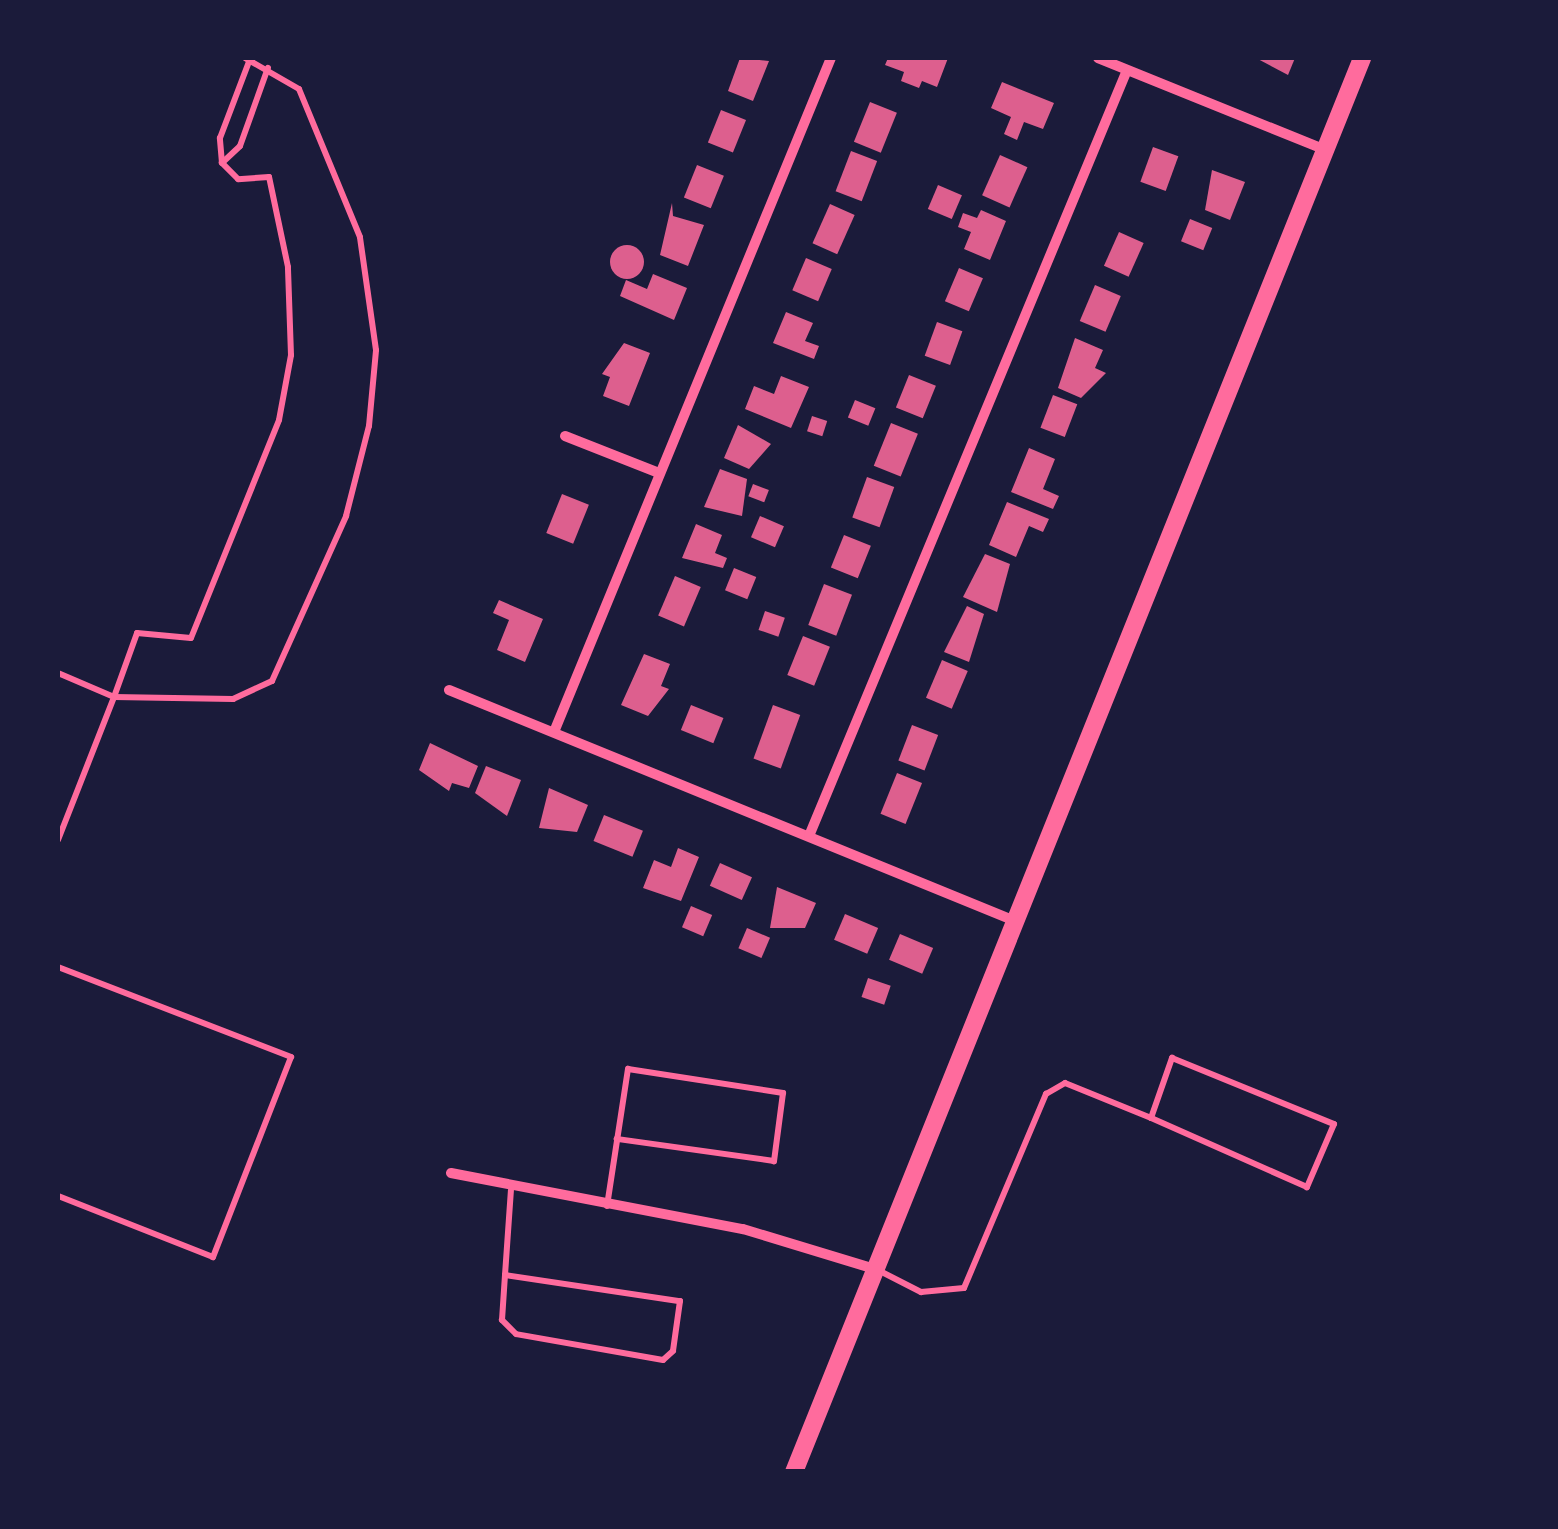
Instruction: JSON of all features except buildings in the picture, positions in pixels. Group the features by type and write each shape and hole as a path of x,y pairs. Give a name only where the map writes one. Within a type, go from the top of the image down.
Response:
{"main road":[{"path":"794,1472 1362,58"}],"street":[{"path":"554,732 831,58"},
{"path":"1098,58 1326,150"},
{"path":"809,836 1127,70"},
{"path":"565,436 659,474"},
{"path":"449,690 1015,921"},
{"path":"451,1173 511,1190 743,1229 875,1269"}],"lane":[{"path":"58,674 114,697 232,700 272,682 346,516 369,426 376,350 360,237 298,89 248,58 220,138 222,163 238,179 270,177 288,267 286,395 191,638 137,633 114,697 58,840"},
{"path":"222,163 240,146 268,68"},
{"path":"58,967 290,1057 214,1257 58,1196"},
{"path":"875,1269 921,1292 964,1288 1046,1094 1065,1084 1307,1187 1334,1124 1172,1058 1151,1118"},
{"path":"606,1207 628,1070 783,1093 774,1161 617,1139"},
{"path":"504,1275 680,1301 673,1351 663,1360 516,1334 502,1320 504,1275 511,1190"}]}
